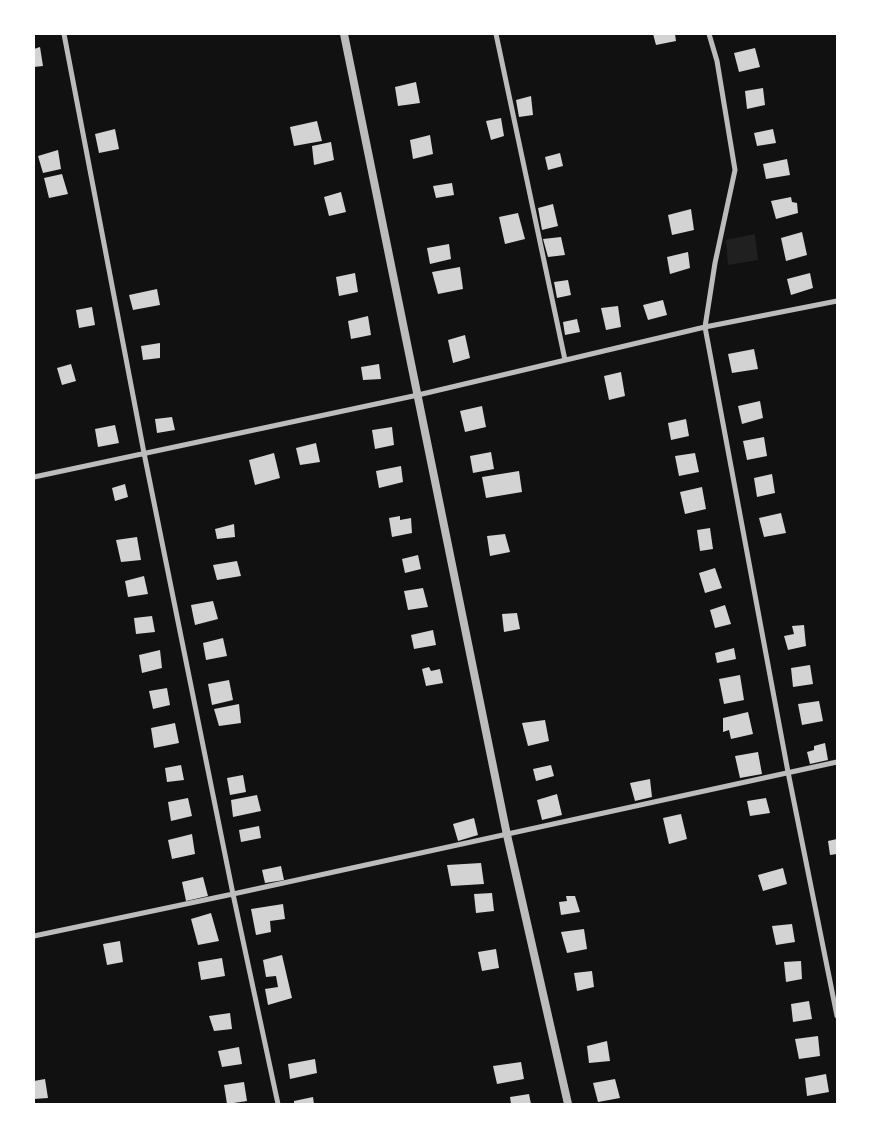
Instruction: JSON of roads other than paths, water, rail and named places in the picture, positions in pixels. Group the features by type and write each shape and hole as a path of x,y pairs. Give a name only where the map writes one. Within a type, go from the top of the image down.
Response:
{"street":[{"path":"64,34 144,453 233,894 278,1104"},
{"path":"344,34 506,834 568,1104"},
{"path":"496,34 565,360"},
{"path":"709,34 717,61 735,170 715,263 705,328 788,772 837,1016"},
{"path":"34,477 418,395 705,328 837,301"},
{"path":"34,936 837,762"}]}
